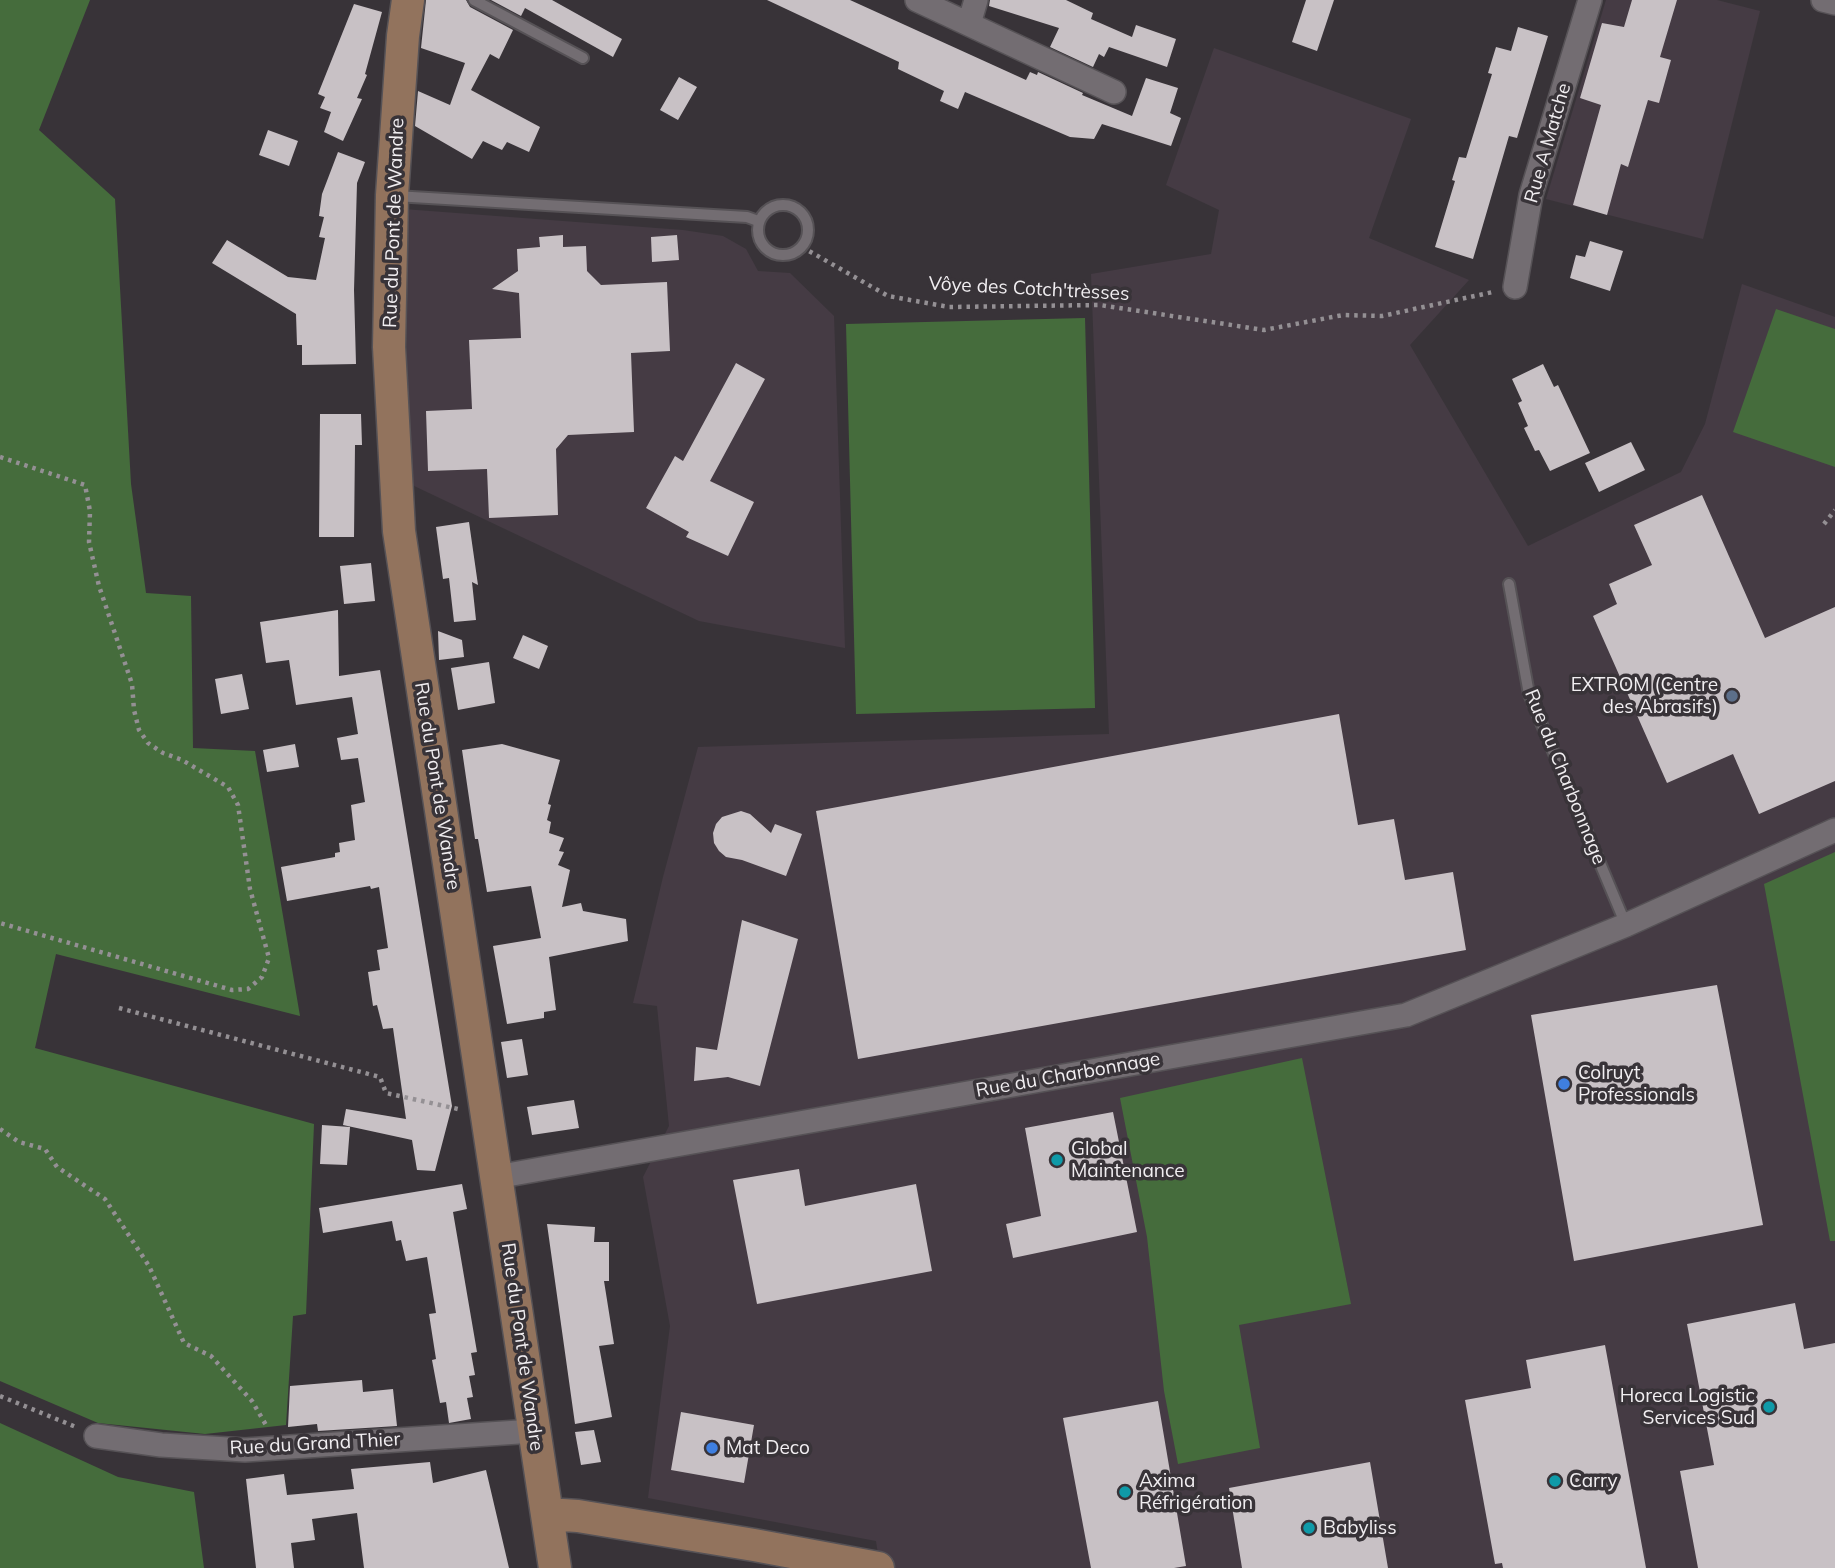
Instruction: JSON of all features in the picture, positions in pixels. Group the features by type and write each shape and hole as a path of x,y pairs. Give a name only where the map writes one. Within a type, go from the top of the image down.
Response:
{"street":[{"name":"Rue du Pont de Wandre","path":"408,0 392,195 389,347 399,531 555,1568"},
{"path":"917,0 1114,92"},
{"path":"969,24 976,0"},
{"name":"Rue A Matche","path":"1514,287 1531,195 1590,0"},
{"path":"1823,0 1835,4"},
{"name":"Rue du Charbonnage","path":"496,1177 1406,1015 1626,925 1835,830"},
{"name":"Rue du Grand Thier","path":"96,1436 161,1445 245,1450 534,1431"},
{"path":"547,1514 578,1516 878,1568"}],"lane":[{"path":"474,0 583,58"},
{"path":"392,195 747,217 758,221"},
{"path":"781,204 796,207 806,219 808,234 802,247 792,254 780,256 765,249 757,236 758,221 767,209 781,204"},
{"name":"Rue du Charbonnage","path":"1509,584 1529,694 1626,925"}],"path":[{"name":"Vôye des Cotch'trèsses","path":"802,247 888,296 949,307 1100,305 1264,330 1343,315 1382,316 1514,287"},
{"path":"0,457 85,485 90,511 89,542 99,586 132,684 139,730 148,744 208,774 228,788 238,805 250,889 269,958 262,977 248,989 232,990 18,930 0,922"},
{"path":"1824,524 1835,510"},
{"path":"119,1008 380,1077 386,1093 458,1109 486,1110"},
{"path":"0,1129 19,1142 45,1149 57,1167 105,1199 149,1266 184,1343 211,1356 252,1401 278,1448"},
{"path":"0,1396 96,1436"}],"shaded area":[{"path":"1606,0 1717,0 1760,11 1703,239 1546,199"},
{"path":"1214,48 1411,119 1369,238 1469,280 1410,345 1528,546 1681,472 1705,424 1742,284 1835,317 1835,1568 880,1568 876,1541 648,1498 670,1326 643,1177 669,1126 657,1006 633,1003 698,747 1109,734 1091,274 1211,254 1219,210 1166,185"},
{"path":"403,209 683,230 723,236 746,249 758,271 790,273 834,316 845,648 699,621 410,484"}],"green space":[{"path":"0,0 90,0 39,130 115,199 131,484 146,593 191,596 193,748 255,751 300,1016 56,954 35,1048 314,1124 306,1314 293,1316 286,1425 205,1434 98,1423 0,1381"},
{"path":"1776,309 1835,329 1835,467 1733,432"},
{"path":"1085,318 1095,708 856,714 846,324"},
{"path":"1835,852 1835,1241 1830,1241 1764,884"},
{"path":"1302,1058 1351,1304 1239,1325 1260,1448 1178,1464 1164,1391 1147,1237 1120,1098"},
{"path":"0,1423 118,1477 194,1492 204,1568 0,1568"}],"building":[{"path":"426,0 466,0 470,7 513,30 499,59 490,54 471,90 540,127 529,152 507,142 502,150 483,141 472,159 415,126 418,91 450,105 465,63 421,48"},
{"path":"491,0 552,0 622,39 613,57 525,8 521,16"},
{"path":"767,0 850,0 1026,80 1030,72 1037,75 1038,72 1083,93 1082,95 1132,116 1146,78 1178,88 1170,113 1181,118 1171,146 1102,124 1094,139 1070,137 965,92 958,109 940,101 944,91 898,69 899,62"},
{"path":"990,0 1066,0 1093,13 1091,19 1132,37 1136,25 1176,39 1167,67 1109,47 1104,57 1099,54 1093,67 1050,47 1059,28 989,6"},
{"path":"1306,0 1334,0 1317,51 1292,42"},
{"path":"1632,0 1677,0 1660,57 1671,60 1659,103 1648,100 1628,167 1621,164 1607,215 1573,205 1601,105 1580,98 1602,23 1624,27"},
{"path":"354,4 382,12 365,74 367,75 357,98 362,99 343,141 324,132 331,112 320,108 325,97 318,94"},
{"path":"1518,27 1548,36 1517,138 1509,136 1473,259 1435,247 1455,181 1452,180 1459,157 1466,158 1492,74 1488,73 1496,47 1511,51"},
{"path":"679,77 697,87 678,120 660,110"},
{"path":"268,130 298,141 289,166 259,155"},
{"path":"338,152 365,162 357,183 354,290 356,364 302,365 302,345 297,345 296,314 212,263 227,240 288,277 316,280 325,238 319,237 324,217 319,216 322,194"},
{"path":"563,235 563,247 586,246 587,271 601,285 667,282 670,351 631,353 634,432 568,435 556,449 558,515 489,518 487,469 428,471 426,411 472,409 469,340 521,338 519,293 492,289 518,271 517,249 540,247 539,237"},
{"path":"677,235 679,260 652,262 651,237"},
{"path":"1590,241 1623,251 1610,291 1570,278 1576,255 1585,257"},
{"path":"736,363 765,379 710,481 754,502 728,556 686,537 689,532 646,508 675,456 683,461"},
{"path":"1543,364 1554,387 1558,385 1590,453 1550,471 1539,450 1535,451 1524,428 1528,426 1518,403 1522,401 1512,379"},
{"path":"320,414 361,414 362,445 355,445 354,537 319,537"},
{"path":"1631,442 1645,470 1599,492 1585,463"},
{"name":"EXTROM (Centre des Abrasifs)","path":"1702,495 1765,638 1835,607 1835,781 1759,814 1733,754 1667,783 1593,616 1617,604 1609,584 1652,565 1634,525"},
{"path":"469,522 478,585 472,582 476,620 454,622 449,578 443,579 436,527"},
{"path":"371,563 375,601 344,604 340,566"},
{"path":"338,610 339,676 380,670 452,1106 435,1171 417,1170 412,1140 343,1125 346,1109 406,1119 393,1028 383,1029 377,1005 373,1006 368,972 380,970 377,950 388,948 379,887 371,889 370,886 287,901 281,867 335,857 335,853 340,852 339,843 355,840 351,805 365,802 358,758 341,760 337,738 358,734 352,697 296,705 289,660 266,663 260,622"},
{"path":"438,631 462,640 464,657 439,660"},
{"path":"523,635 548,646 539,669 513,658"},
{"path":"489,662 495,703 458,710 451,668"},
{"path":"242,674 249,709 221,714 215,679"},
{"path":"1339,714 1358,825 1394,819 1405,880 1453,872 1466,950 858,1059 816,811"},
{"path":"295,744 299,767 267,772 263,750"},
{"path":"502,744 560,760 548,804 551,805 547,820 551,822 549,833 564,838 559,851 564,852 558,865 570,870 562,907 581,903 583,911 626,919 628,941 549,957 556,1010 544,1012 544,1018 507,1024 493,946 541,938 531,886 487,892 478,839 475,839 462,750"},
{"path":"741,811 750,814 771,833 775,824 802,834 786,876 726,857 719,851 714,843 716,824 722,817"},
{"path":"742,920 798,939 760,1086 728,1077 694,1081 696,1047 717,1050"},
{"path":"1717,985 1763,1225 1574,1261 1531,1015"},
{"path":"522,1039 528,1075 507,1078 501,1042"},
{"path":"574,1100 579,1128 532,1135 527,1107"},
{"path":"1113,1112 1137,1232 1013,1258 1006,1224 1041,1216 1025,1128"},
{"path":"322,1125 350,1127 347,1165 320,1164"},
{"path":"799,1169 805,1206 916,1184 932,1271 757,1304 733,1180"},
{"path":"462,1184 467,1209 453,1212 477,1352 471,1353 475,1375 469,1376 473,1397 467,1398 471,1419 449,1423 446,1402 440,1403 432,1360 436,1359 429,1314 436,1313 427,1257 406,1261 401,1240 396,1241 392,1221 323,1233 319,1208"},
{"path":"547,1224 595,1227 594,1242 609,1242 609,1281 604,1281 614,1344 599,1346 612,1417 575,1424"},
{"name":"Horeca Logistic Services Sud","path":"1795,1303 1804,1349 1835,1343 1835,1568 1698,1568 1680,1471 1714,1465 1687,1324"},
{"name":"Carry","path":"1605,1345 1646,1568 1503,1568 1502,1563 1495,1564 1465,1400 1531,1388 1526,1360"},
{"path":"362,1380 363,1392 393,1389 397,1426 318,1431 317,1424 288,1427 290,1386"},
{"name":"Axima Réfrigération","path":"1158,1401 1186,1566 1091,1568 1063,1418"},
{"name":"Mat Deco","path":"681,1412 754,1425 744,1483 671,1470"},
{"path":"594,1430 601,1462 581,1465 575,1432"},
{"path":"430,1462 433,1483 486,1470 509,1568 364,1568 357,1513 312,1519 315,1540 291,1543 294,1568 256,1568 246,1479 284,1474 287,1495 354,1489 351,1469"},
{"name":"Babyliss","path":"1370,1462 1388,1568 1242,1568 1229,1488"}],"place":[{"name":"EXTROM (Centre des Abrasifs)","path":"1732,696"},
{"name":"Colruyt Professionals","path":"1564,1084"},
{"name":"Global Maintenance","path":"1057,1160"},
{"name":"Horeca Logistic Services Sud","path":"1769,1407"},
{"name":"Mat Deco","path":"712,1448"},
{"name":"Carry","path":"1555,1481"},
{"name":"Axima Réfrigération","path":"1125,1492"},
{"name":"Babyliss","path":"1309,1528"}]}
